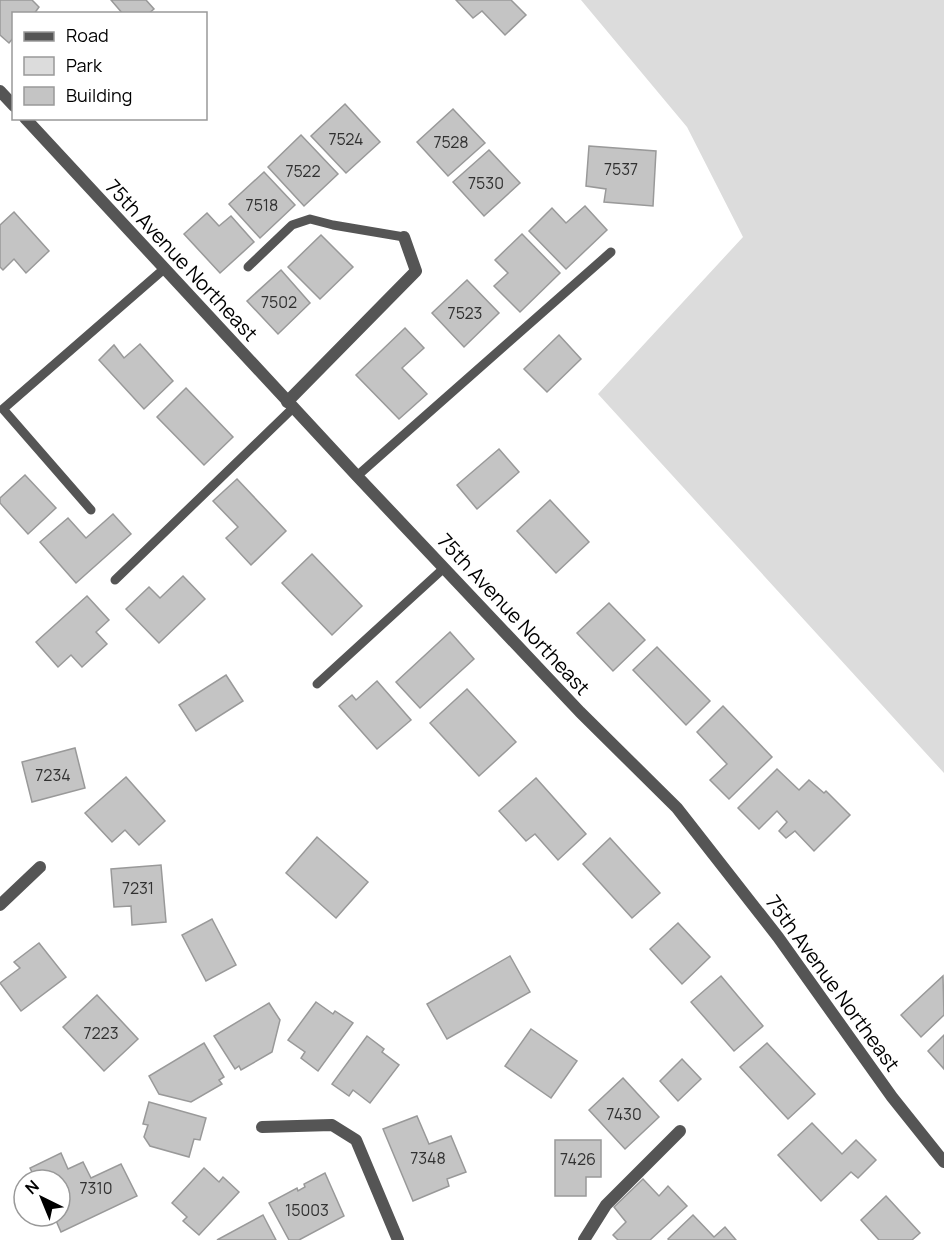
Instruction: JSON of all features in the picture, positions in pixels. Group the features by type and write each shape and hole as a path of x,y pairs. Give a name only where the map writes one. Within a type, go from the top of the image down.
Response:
{"street":[{"path":"0,92 12,104"},
{"name":"75th Avenue Northeast","path":"27,120 290,405 580,712 677,808 778,937 892,1097 944,1162"},
{"path":"290,405 416,271 404,237"},
{"path":"0,905 39,867"},
{"path":"262,1128 332,1125 356,1140 398,1240"},
{"path":"584,1240 606,1205 680,1131"}],"lane":[{"path":"248,267 292,225 310,219 404,237"},
{"path":"357,476 611,252"},
{"path":"91,510 3,409 164,269"},
{"path":"115,580 290,405"},
{"path":"316,684 444,568"}],"green space":[{"path":"581,0 944,0 944,773 598,394 743,237 687,127"}],"building":[{"path":"0,0 32,0 39,7 35,12 12,12 12,39 9,43 0,35"},
{"path":"111,0 146,0 154,9 150,12 121,12"},
{"path":"456,0 511,0 526,15 505,35 482,11 473,18"},
{"path":"345,104 380,142 346,173 311,136"},
{"path":"453,109 485,143 448,176 417,142"},
{"path":"301,135 338,174 304,206 268,167"},
{"path":"589,146 656,151 653,206 604,202 606,189 586,186"},
{"path":"489,150 520,183 484,216 453,182"},
{"path":"264,172 295,205 260,238 229,204"},
{"path":"585,206 607,230 566,269 529,231 552,208 566,223"},
{"path":"14,212 49,251 26,273 14,259 3,270 0,267 0,225"},
{"path":"207,213 219,226 231,216 254,242 220,273 184,234"},
{"path":"522,234 560,273 520,312 494,286 508,273 495,260"},
{"path":"321,235 353,267 320,299 288,267"},
{"path":"281,270 310,303 278,334 247,301"},
{"path":"467,280 499,313 464,347 432,313"},
{"path":"405,328 424,348 402,368 427,394 399,419 356,375"},
{"path":"559,335 581,359 547,392 524,369"},
{"path":"140,344 173,381 144,409 99,360 114,345 124,358"},
{"path":"186,388 233,437 204,465 157,417"},
{"path":"499,449 519,472 477,509 457,485"},
{"path":"25,475 56,508 28,534 0,503 0,498"},
{"path":"237,479 286,531 251,565 226,538 238,527 213,501"},
{"path":"550,500 589,542 556,573 517,531"},
{"path":"113,514 131,534 76,583 40,542 68,518 86,538"},
{"path":"312,554 362,606 332,635 282,583"},
{"path":"183,576 205,599 159,643 126,609 149,587 160,598"},
{"path":"87,596 109,620 96,632 107,644 82,667 71,655 58,667 36,642"},
{"path":"609,603 645,640 613,671 577,633"},
{"path":"450,632 474,659 420,708 396,682"},
{"path":"657,647 710,701 686,725 633,670"},
{"path":"226,675 243,701 196,731 179,705"},
{"path":"377,681 411,720 377,749 339,706 352,695 356,700"},
{"path":"467,689 516,742 479,776 430,723"},
{"path":"723,706 772,757 729,799 710,780 727,764 697,732"},
{"path":"75,748 85,788 32,802 22,762"},
{"path":"777,769 799,790 809,780 824,793 826,791 850,815 814,851 795,831 786,838 779,831 787,822 777,811 759,829 738,808"},
{"path":"126,777 165,821 139,845 125,830 112,842 85,813"},
{"path":"536,778 586,834 558,860 535,834 526,841 499,811"},
{"path":"317,837 368,882 336,918 286,873"},
{"path":"610,838 660,893 632,918 583,864"},
{"path":"161,865 166,922 132,925 131,906 114,907 111,869"},
{"path":"212,919 236,965 206,981 182,935"},
{"path":"678,923 710,957 682,984 650,949"},
{"path":"39,943 66,977 21,1011 0,983 20,968 14,962"},
{"path":"510,956 530,992 447,1039 427,1004"},
{"path":"721,976 763,1026 734,1051 691,1002"},
{"path":"943,976 944,1015 921,1037 901,1015"},
{"path":"97,995 138,1039 104,1071 63,1027"},
{"path":"316,1002 333,1014 335,1011 353,1023 318,1071 301,1058 305,1052 288,1040"},
{"path":"269,1003 280,1020 272,1052 241,1070 239,1066 235,1069 214,1036"},
{"path":"531,1029 577,1061 551,1098 505,1066"},
{"path":"944,1035 944,1069 928,1051"},
{"path":"367,1036 399,1065 370,1103 353,1090 349,1096 332,1084"},
{"path":"204,1043 224,1077 219,1080 222,1084 191,1102 159,1094 149,1076"},
{"path":"767,1043 815,1094 788,1119 740,1067"},
{"path":"682,1059 701,1079 678,1101 660,1081"},
{"path":"623,1078 659,1117 625,1149 589,1110"},
{"path":"149,1102 206,1118 200,1140 194,1139 189,1157 150,1146 144,1137 148,1125 143,1124"},
{"path":"417,1116 429,1144 451,1136 466,1172 447,1179 449,1186 413,1201 383,1129"},
{"path":"812,1123 842,1154 856,1140 876,1160 858,1178 851,1172 821,1201 778,1155"},
{"path":"555,1140 601,1140 601,1177 586,1177 586,1196 555,1196"},
{"path":"61,1153 68,1168 30,1168"},
{"path":"83,1162 91,1178 121,1164 137,1196 72,1227 72,1168 70,1168"},
{"path":"204,1168 219,1182 223,1177 239,1192 199,1235 183,1221 187,1217 172,1203"},
{"path":"325,1173 344,1216 299,1240 289,1240 269,1203 297,1188 298,1191 305,1187 304,1184"},
{"path":"643,1179 659,1196 668,1186 687,1206 650,1240 618,1240 613,1235 626,1222 614,1207"},
{"path":"886,1196 920,1233 912,1240 879,1240 861,1220"},
{"path":"263,1215 276,1240 217,1240"},
{"path":"693,1215 714,1237 725,1227 736,1240 668,1239"}]}
